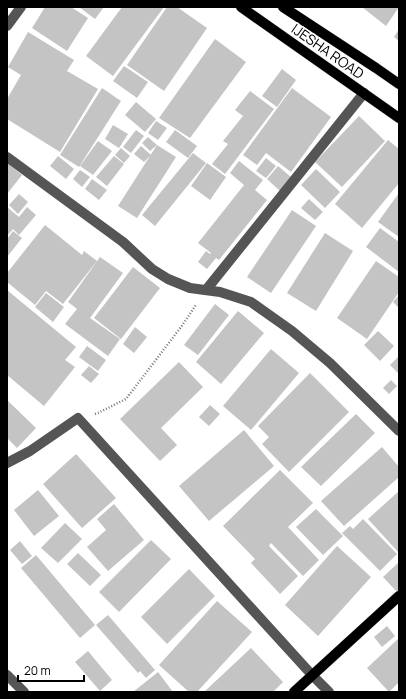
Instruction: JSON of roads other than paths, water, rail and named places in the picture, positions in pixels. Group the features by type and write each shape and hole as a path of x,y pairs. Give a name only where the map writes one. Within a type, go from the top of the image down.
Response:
{"main road":[{"name":"IJESHA ROAD","path":"241,7 399,118"},
{"name":"IJESHA ROAD","path":"283,7 399,84"},
{"path":"294,692 399,596"}],"street":[{"path":"7,26 21,7"},
{"path":"206,290 364,93"},
{"path":"7,157 123,242 152,269 162,276 190,288 220,292 251,302 292,331 330,363 399,431"},
{"path":"7,463 30,451 78,418 329,692"},
{"path":"7,675 24,692"}]}
